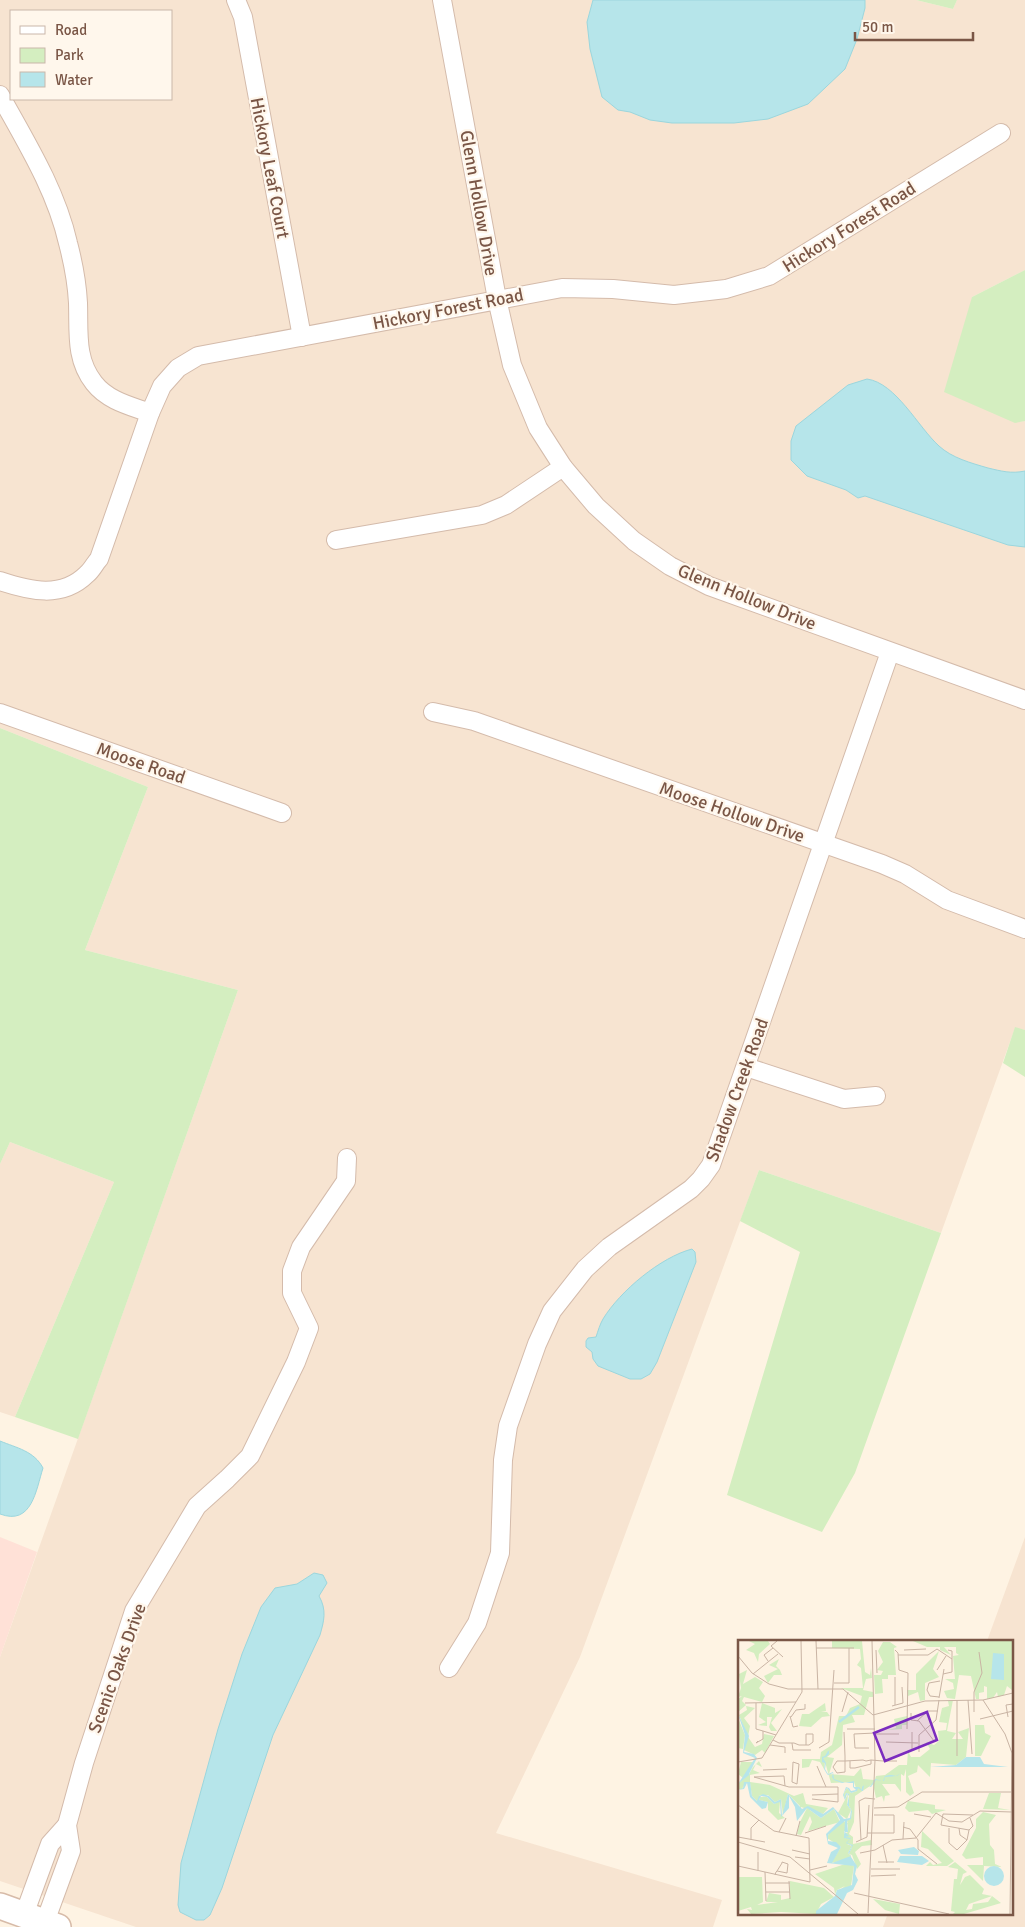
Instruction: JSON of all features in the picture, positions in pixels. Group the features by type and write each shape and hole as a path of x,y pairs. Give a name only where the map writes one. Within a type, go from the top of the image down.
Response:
{"street":[{"name":"Hickory Leaf Court","path":"236,0 242,17 302,336"},
{"name":"Glenn Hollow Drive","path":"442,0 497,299 512,365 538,428 563,467 596,506 634,541 670,566 709,586 1025,700"},
{"path":"0,95 34,157 56,204 68,243 78,302 78,341 82,362 95,384 113,399 150,414"},
{"name":"Hickory Forest Road","path":"0,581 26,590 48,592 69,586 87,574 99,558 150,414 162,386 178,368 198,356 562,288 613,289 674,295 726,290 769,276 1001,133"},
{"path":"336,540 482,515 506,505 563,467"},
{"name":"Shadow Creek Road","path":"449,1668 477,1622 500,1553 503,1460 508,1426 537,1344 552,1311 584,1269 609,1247 691,1189 711,1166 890,652"},
{"name":"Moose Hollow Drive","path":"433,712 474,721 882,864 905,874 947,900 1025,929"},
{"name":"Moose Road","path":"0,713 282,813"},
{"path":"746,1066 844,1099 876,1096"},
{"name":"Scenic Oaks Drive","path":"38,1922 71,1851 67,1825 84,1763 134,1611 196,1506 250,1456 296,1362 309,1328 292,1293 292,1271 301,1247 321,1215 346,1181 347,1158"},
{"path":"0,1906 38,1922"}],"shaded area":[{"path":"0,0 916,0 953,9 957,0 1025,0 1025,270 972,297 1015,422 1025,421 1025,1030 1015,1028 941,1233 759,1170 580,1657 496,1833 722,1900 713,1927 136,1927 0,1881 0,1657 238,990 85,950 148,787 0,728"},
{"path":"10,1142 114,1182 15,1417 0,1412 0,1164"},
{"path":"0,1537 37,1552 0,1657"},
{"path":"1025,1537 1025,1927 883,1927 888,1914 1012,1914 1012,1640 987,1640"}],"green space":[{"path":"916,0 957,0 953,9"},
{"path":"1025,270 1025,421 1015,423 944,392 972,297"},
{"path":"0,728 148,787 85,950 238,990 78,1439 15,1417 114,1182 10,1142 0,1164"},
{"path":"1015,1027 1025,1030 1025,1077 1003,1063"},
{"path":"759,1170 941,1233 855,1473 822,1532 727,1495 800,1252 740,1221"}],"water":[{"path":"593,0 865,0 865,8 857,39 845,69 808,104 768,119 734,123 672,123 650,120 630,112 618,110 602,97 590,49 587,22"},
{"path":"867,379 878,382 888,388 931,438 950,454 988,468 1011,472 1025,471 1025,547 1008,545 865,496 858,498 846,490 807,476 791,460 791,441 796,426 848,385"},
{"path":"692,1249 695,1252 696,1262 657,1362 650,1374 641,1379 630,1379 598,1366 593,1359 592,1352 586,1347 586,1341 588,1338 596,1337 602,1321 610,1308 642,1276 667,1259"},
{"path":"0,1441 30,1454 43,1468 31,1504 26,1511 19,1515 0,1514"},
{"path":"314,1573 323,1575 327,1583 319,1596 324,1611 320,1635 273,1735 222,1888 210,1915 204,1920 196,1920 180,1912 178,1905 181,1863 218,1729 242,1654 261,1607 275,1588 297,1584"}]}
